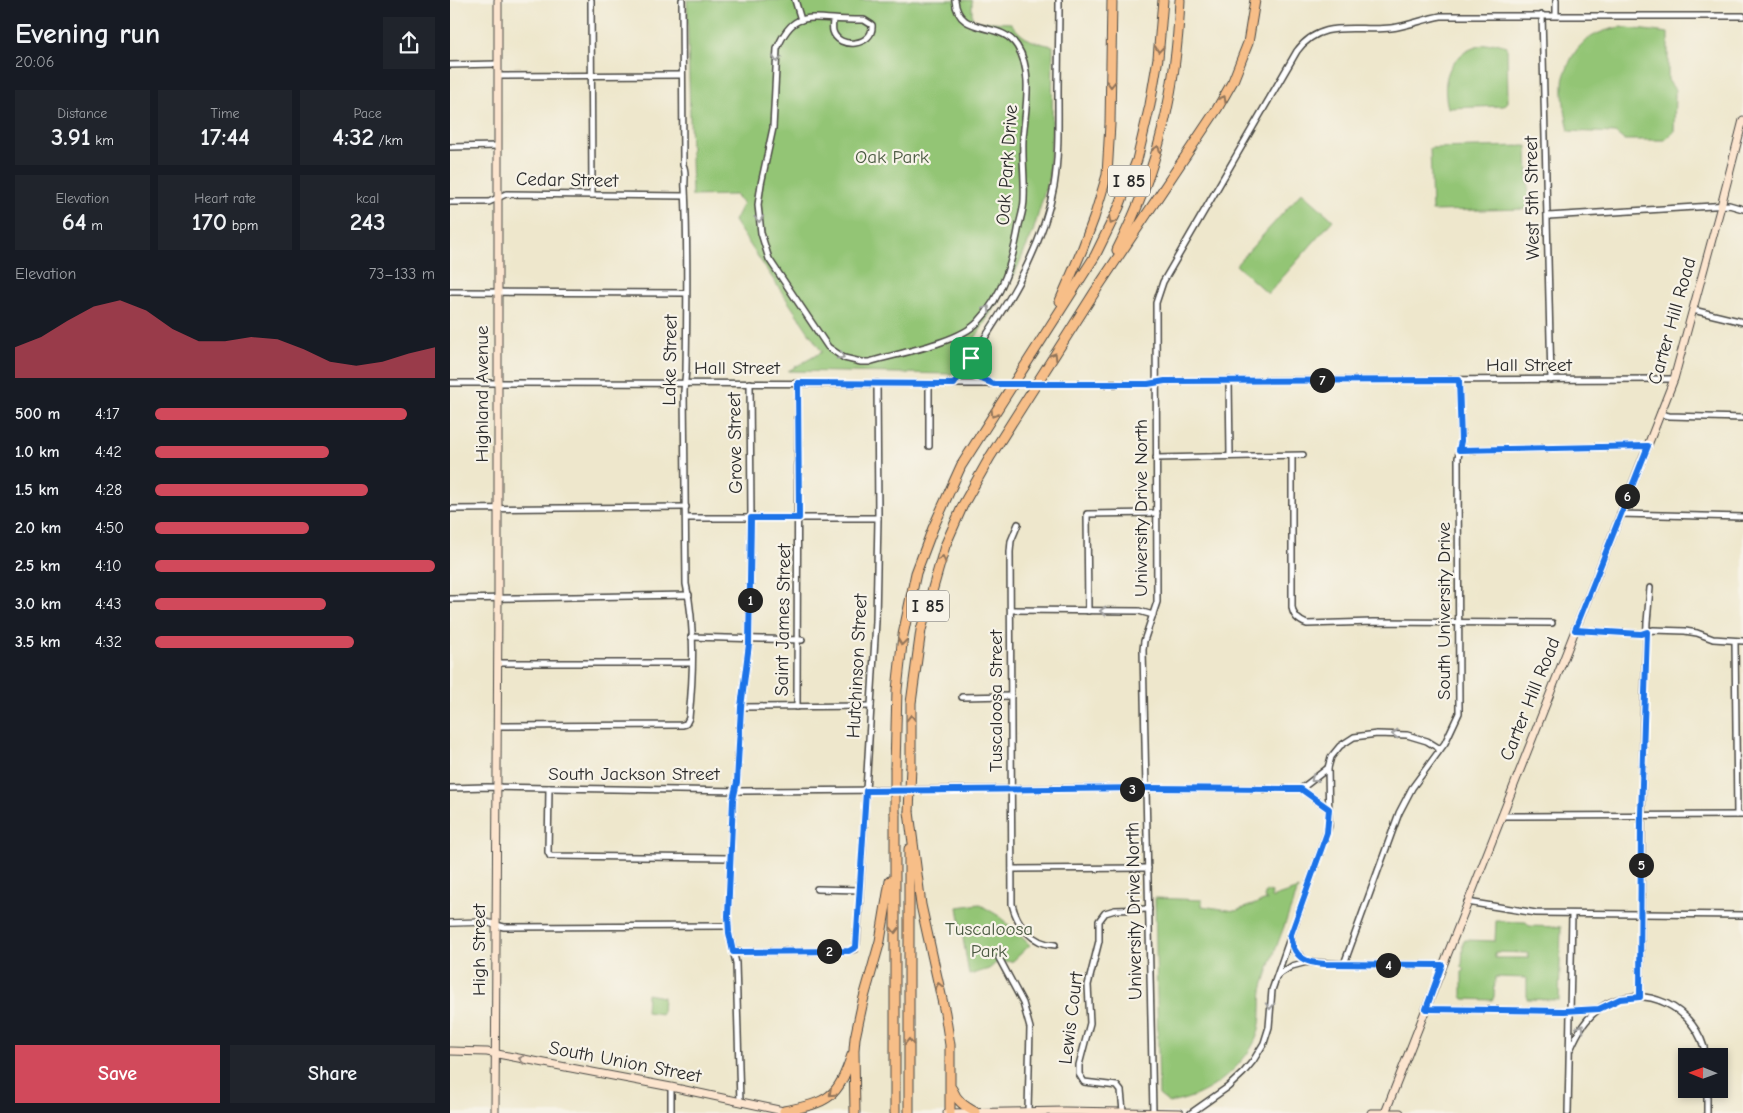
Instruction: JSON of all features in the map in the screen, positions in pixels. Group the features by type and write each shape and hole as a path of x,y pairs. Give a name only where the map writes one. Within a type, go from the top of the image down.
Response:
{"highway":[{"name":"I 85","path":"895,1113 897,690 903,635 916,573 933,528 961,466 1095,256 1119,207 1136,160 1150,105 1158,58 1162,0"},
{"name":"I 85","path":"909,1113 911,703 921,630 946,546 963,505 990,457 1096,290 1128,227 1150,176 1172,86 1178,46 1180,0"},
{"path":"1096,290 1217,109 1233,81 1248,43 1255,1"},
{"path":"1039,342 1064,294 1082,250 1107,175 1110,124 1112,3"},
{"path":"909,812 922,912 948,1029 951,1066 949,1113"},
{"path":"789,1112 816,1104 833,1094 844,1078 854,1050 860,1012 880,941 895,846"},
{"path":"854,1050 856,1113"},
{"path":"951,1086 961,1104 975,1112"}],"main road":[{"name":"Highland Avenue","path":"496,788 498,726 498,0"},
{"name":"Carter Hill Road","path":"1385,1113 1674,379 1743,120"},
{"name":"High Street","path":"495,1113 496,788"},
{"name":"South Union Street","path":"450,1051 495,1054 671,1087 789,1112"},
{"path":"949,1113 1123,1111 1180,1113"},
{"path":"1371,1113 1400,1113"}],"street":[{"path":"591,0 592,195"},
{"name":"Lake Street","path":"498,726 682,725 688,721 690,709 691,636 690,603 686,584 685,382 687,216 682,75 682,0"},
{"path":"795,0 801,20 816,17 864,20 872,25 872,32 866,40 842,42 833,32 833,19"},
{"name":"Oak Park Drive","path":"801,20 786,31 776,54 773,128 758,204 761,233 769,259 776,272 828,347 844,358 869,362 955,338 972,327 989,307 1005,280 1015,247 1024,202 1023,150 1028,90 1023,61 1017,46 1007,35 993,29 977,27 964,20 957,9 955,0"},
{"path":"954,384 1018,283 1038,239 1049,206 1057,164 1059,0"},
{"path":"1556,0 1556,15"},
{"path":"1542,15 1743,16"},
{"name":"University Drive North","path":"1153,1112 1143,650 1157,602 1156,303 1163,282 1298,49 1312,35 1332,28 1398,27 1441,16 1542,15"},
{"name":"West 5th Street","path":"1542,15 1551,380"},
{"path":"450,64 498,64"},
{"path":"498,76 682,75"},
{"path":"450,147 498,146"},
{"name":"Cedar Street","path":"450,202 488,202 506,194 685,196"},
{"path":"1548,216 1728,205 1743,209"},
{"path":"450,292 686,293"},
{"path":"1693,310 1743,322"},
{"name":"Hall Street","path":"971,358 971,369 974,376 994,384"},
{"name":"Hall Street","path":"450,383 1148,384 1165,381 1230,380 1674,379"},
{"path":"1230,380 1230,456"},
{"name":"South University Drive","path":"1344,964 1399,813 1412,788 1448,737 1459,713 1459,450 1461,441 1459,380"},
{"name":"Grove Street","path":"740,1102 736,963 728,926 733,800 737,782 741,707 749,638 751,518 750,383"},
{"name":"Saint James Street","path":"797,707 799,640 798,383"},
{"name":"Hutchinson Street","path":"733,952 849,951 855,949 857,943 876,621 878,518 877,384"},
{"path":"928,384 928,446"},
{"path":"1660,414 1669,416 1743,418"},
{"path":"1459,450 1648,446"},
{"path":"1156,458 1304,455"},
{"path":"1292,456 1292,607 1297,619 1307,624 1552,623"},
{"path":"450,509 686,507"},
{"path":"1088,611 1086,514 1157,513"},
{"path":"1620,514 1743,517"},
{"path":"686,518 878,518"},
{"name":"Tuscaloosa Street","path":"1018,524 1011,541 1012,904 1018,921 1024,929 1042,944 1055,945"},
{"path":"1640,997 1641,815 1650,588"},
{"path":"450,599 688,595"},
{"path":"1011,610 1139,611 1153,615"},
{"path":"1575,630 1641,634 1653,630 1694,632 1713,639 1743,642"},
{"path":"691,636 799,640"},
{"path":"1502,816 1740,815 1735,641"},
{"path":"498,663 691,663"},
{"path":"962,697 1011,696"},
{"path":"741,707 871,706"},
{"path":"1191,1113 1228,1087 1247,1068 1261,1049 1269,1027 1272,990 1327,833 1329,809 1328,768 1331,757 1350,738 1360,735 1407,735 1427,741 1440,749"},
{"path":"1328,768 1301,789 1329,809"},
{"name":"South Jackson Street","path":"450,788 866,791 1147,788 1301,789"},
{"path":"548,788 548,852 550,856 730,858"},
{"path":"1012,869 1148,868"},
{"path":"817,889 860,890"},
{"path":"1467,902 1536,913 1743,915"},
{"name":"Lewis Court","path":"1123,1111 1122,1091 1117,1086 1084,1082 1079,1074 1078,1065 1090,1023 1088,985 1099,941 1099,921 1102,915 1115,910 1149,909"},
{"path":"1568,1113 1572,914"},
{"path":"450,923 486,922 504,926 728,926"},
{"path":"1290,937 1294,950 1308,962"},
{"path":"1000,958 1023,1003 1030,1028 1028,1111"},
{"path":"1276,978 1292,966 1308,962 1442,965"},
{"path":"1570,1051 1584,1023 1599,1009 1620,999 1640,997 1665,1002 1686,1017 1697,1030 1705,1048"},
{"path":"1426,1009 1599,1009"},
{"path":"671,1087 671,1113"},
{"path":"1707,1098 1707,1113"}],"green space":[{"name":"Oak Park","path":"687,0 972,0 972,21 1011,23 1024,37 1053,46 1052,128 1049,177 1033,232 1014,275 953,374 788,371 822,352 734,221 743,203 735,195 692,196"},
{"path":"1620,27 1668,33 1668,80 1675,90 1674,132 1665,140 1624,140 1615,133 1569,131 1564,107 1563,82 1571,60 1581,45 1594,35"},
{"path":"1496,43 1507,46 1508,102 1504,106 1448,108 1446,82 1454,62 1471,49"},
{"path":"1527,146 1529,209 1432,211 1430,148"},
{"path":"1302,192 1333,220 1268,294 1236,265"},
{"path":"1298,889 1264,983 1260,1023 1252,1047 1230,1073 1213,1086 1192,1097 1169,1103 1159,1095 1155,898 1202,900 1202,906 1235,911 1267,900 1264,898 1266,891 1272,893 1271,898"},
{"name":"Tuscaloosa Park","path":"979,904 999,916 1030,945 1013,961 996,963 989,969 969,975 958,907"},
{"path":"1496,921 1526,922 1529,926 1561,927 1559,1000 1527,999 1527,978 1495,977 1494,997 1492,1000 1464,999 1462,996 1462,972 1465,970 1462,967 1463,943 1465,940 1495,941","holes":["1495,952 1528,953 1528,958 1495,958"]},
{"path":"647,994 663,997 662,1014 646,1012"}],"route":[{"path":"971,358 971,369 974,376 994,384 1148,384 1165,381 1230,380 1459,380 1461,441 1459,450 1648,446 1575,630 1641,634 1647,632 1641,815 1640,997 1620,999 1599,1009 1564,1011 1426,1009 1442,965 1315,964 1308,962 1294,950 1290,937 1327,833 1329,809 1301,789 1147,788 866,791 856,947 849,951 733,952 728,916 733,800 737,782 741,707 749,644 751,518 799,518 798,383 954,384 971,358"}]}
